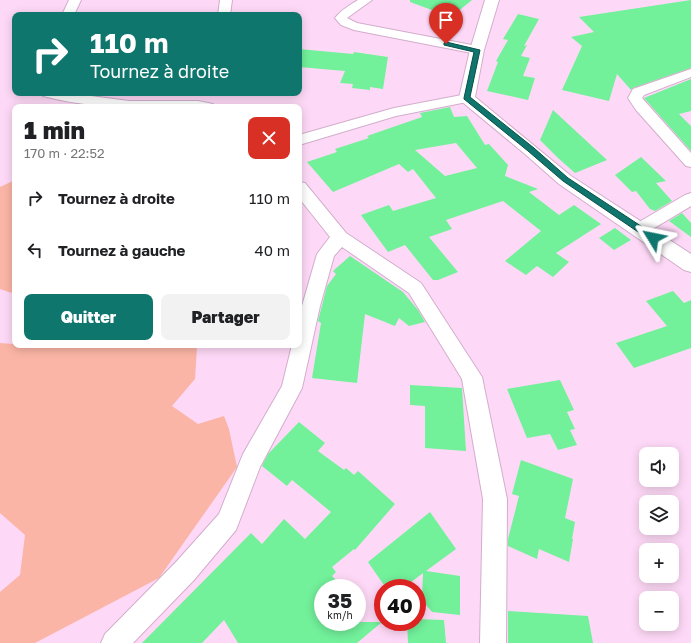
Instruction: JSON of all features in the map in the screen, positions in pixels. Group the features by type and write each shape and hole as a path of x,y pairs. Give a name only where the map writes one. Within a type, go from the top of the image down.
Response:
{"street":[{"path":"69,12 74,0"},
{"path":"224,12 226,0"},
{"path":"366,0 344,14 341,18 345,22 354,26 477,50"},
{"path":"467,98 477,50 492,0"},
{"path":"691,73 645,88 638,92 635,98 641,107 691,162"},
{"path":"60,96 129,104 203,102"},
{"path":"302,139 394,112 467,98 565,180 691,264"},
{"path":"302,191 340,237 415,288 472,376 495,499 493,643"},
{"path":"640,229 691,199"},
{"path":"302,345 311,306 326,254 340,237"},
{"path":"114,643 185,571 228,522 252,462 292,388 301,348"}],"shaded area":[{"path":"12,181 12,293 0,289 0,187"},
{"path":"0,343 12,344 12,348 197,348 195,379 172,406 198,424 224,416 229,429 237,467 159,578 35,643 0,643 0,592 20,575 25,535 0,513"}],"building":[{"path":"410,0 472,0 451,17 410,2"},
{"path":"691,0 691,68 631,90 617,74 609,101 562,90 582,46 571,37 594,32 579,17"},
{"path":"518,14 539,19 524,46 527,45 521,56 530,58 523,76 535,78 528,100 487,91 498,62 496,61 508,40 503,39"},
{"path":"302,49 353,54 354,52 388,57 383,89 370,87 370,90 352,88 353,84 340,83 345,71 302,67"},
{"path":"691,79 691,111 679,114 691,126 691,151 644,98"},
{"path":"450,107 454,117 467,116 485,145 489,144 508,165 505,176 538,189 529,192 559,215 574,205 601,224 556,253 569,262 553,277 537,266 526,275 505,261 541,231 503,201 446,220 452,229 429,237 458,272 438,280 433,280 405,245 388,252 361,215 389,205 393,211 436,198 413,169 408,172 399,164 333,192 307,162 337,152 335,149 369,138 367,136 422,117 420,113","holes":["456,143 477,168 445,176 415,150"]},
{"path":"553,110 607,160 575,173 558,158 540,140"},
{"path":"641,157 666,181 656,183 672,201 655,211 650,209 636,191 632,192 615,175"},
{"path":"682,213 691,223 691,237 669,221"},
{"path":"615,228 631,240 614,250 599,238"},
{"path":"350,256 403,292 418,310 425,322 409,326 399,318 395,326 365,314 357,383 312,378 321,323 318,321 327,286 336,274 333,271"},
{"path":"673,291 684,303 691,300 691,348 634,368 616,343 667,326 646,301"},
{"path":"560,380 574,410 567,412 575,429 570,430 577,445 558,450 550,434 527,438 507,389"},
{"path":"410,385 462,388 466,451 425,448 425,406 410,405"},
{"path":"299,422 325,443 318,451 344,470 346,468 354,475 358,471 395,504 355,550 354,549 332,567 336,572 332,576 335,579 314,579 314,631 366,631 366,622 374,622 374,629 357,643 238,643 224,620 202,643 142,643 251,533 262,544 284,519 305,539 331,512 292,480 287,486 262,466 268,454"},
{"path":"521,460 573,479 565,518 575,522 569,562 539,549 537,559 508,546 508,539 519,496 512,494"},
{"path":"430,512 456,549 426,571 460,576 460,615 432,612 426,605 426,579 423,579 423,573 415,579 380,579 368,562"},
{"path":"508,611 588,616 593,643 508,643"},
{"path":"426,619 444,620 446,643 408,643 407,631 426,631"}],"route":[{"path":"446,44 477,50 467,98 565,180 653,238"}]}
